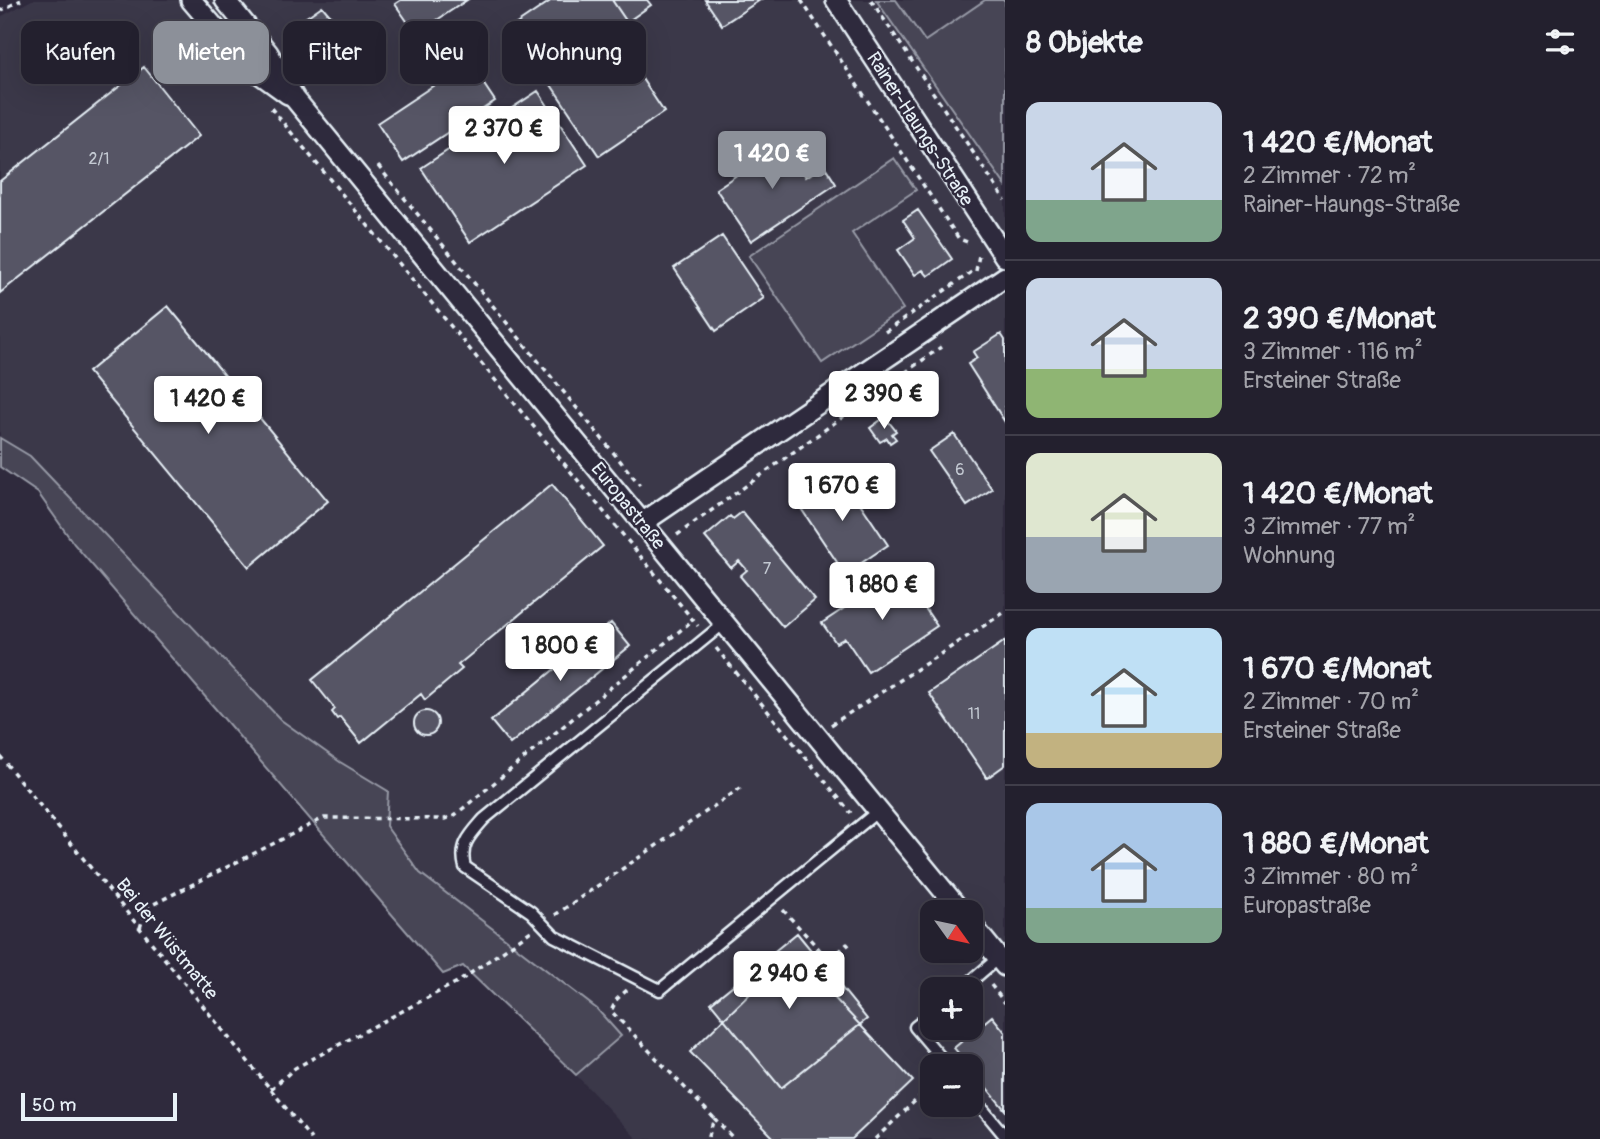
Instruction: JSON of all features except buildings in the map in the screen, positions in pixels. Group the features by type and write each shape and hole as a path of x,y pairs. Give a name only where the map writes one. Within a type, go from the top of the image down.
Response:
{"street":[{"name":"Europastraße","path":"191,0 245,63 295,99"},
{"name":"Europastraße","path":"225,0 268,53 295,99 951,900"},
{"name":"Rainer-Haungs-Straße","path":"836,0 1005,257"},
{"path":"642,523 1005,277"},
{"path":"984,940 1002,962"}],"lane":[{"path":"723,624 494,811 466,840 461,855 465,867 531,912 554,936 660,990 878,811"},
{"path":"980,977 1002,962"},
{"path":"926,1040 938,1054"},
{"path":"983,1109 1005,1136"}],"path":[{"path":"0,11 21,0"},
{"path":"801,0 958,239 975,247 979,257 975,270 986,289"},
{"path":"871,0 1005,200"},
{"path":"264,100 861,825"},
{"path":"661,546 948,342"},
{"path":"815,735 1005,612"},
{"path":"140,928 146,908 324,818 445,819 454,815 693,620"},
{"name":"Bei der Wüstmatte","path":"0,757 311,1139"},
{"path":"271,1089 295,1068 461,980 742,787"},
{"path":"772,897 829,961 846,944 852,950"},
{"path":"801,962 818,948"},
{"path":"639,979 617,999 611,1012 734,1139"},
{"path":"875,1139 920,1096"},
{"path":"708,1139 714,1118"}],"shaded area":[{"path":"32,0 1005,0 1005,1139 637,1139 576,1075 621,1036 597,1009 420,873 386,826 388,791 340,762 281,720 30,456 0,438 0,17"},
{"path":"876,0 896,0 925,41 985,0 1005,0 1005,185"},
{"path":"894,158 916,190 852,233 903,309 822,363 749,256"},
{"path":"0,438 30,456 281,720 340,762 388,791 386,826 420,873 597,1009 621,1036 576,1075 463,966 443,974 74,544 38,493 0,467"}]}
